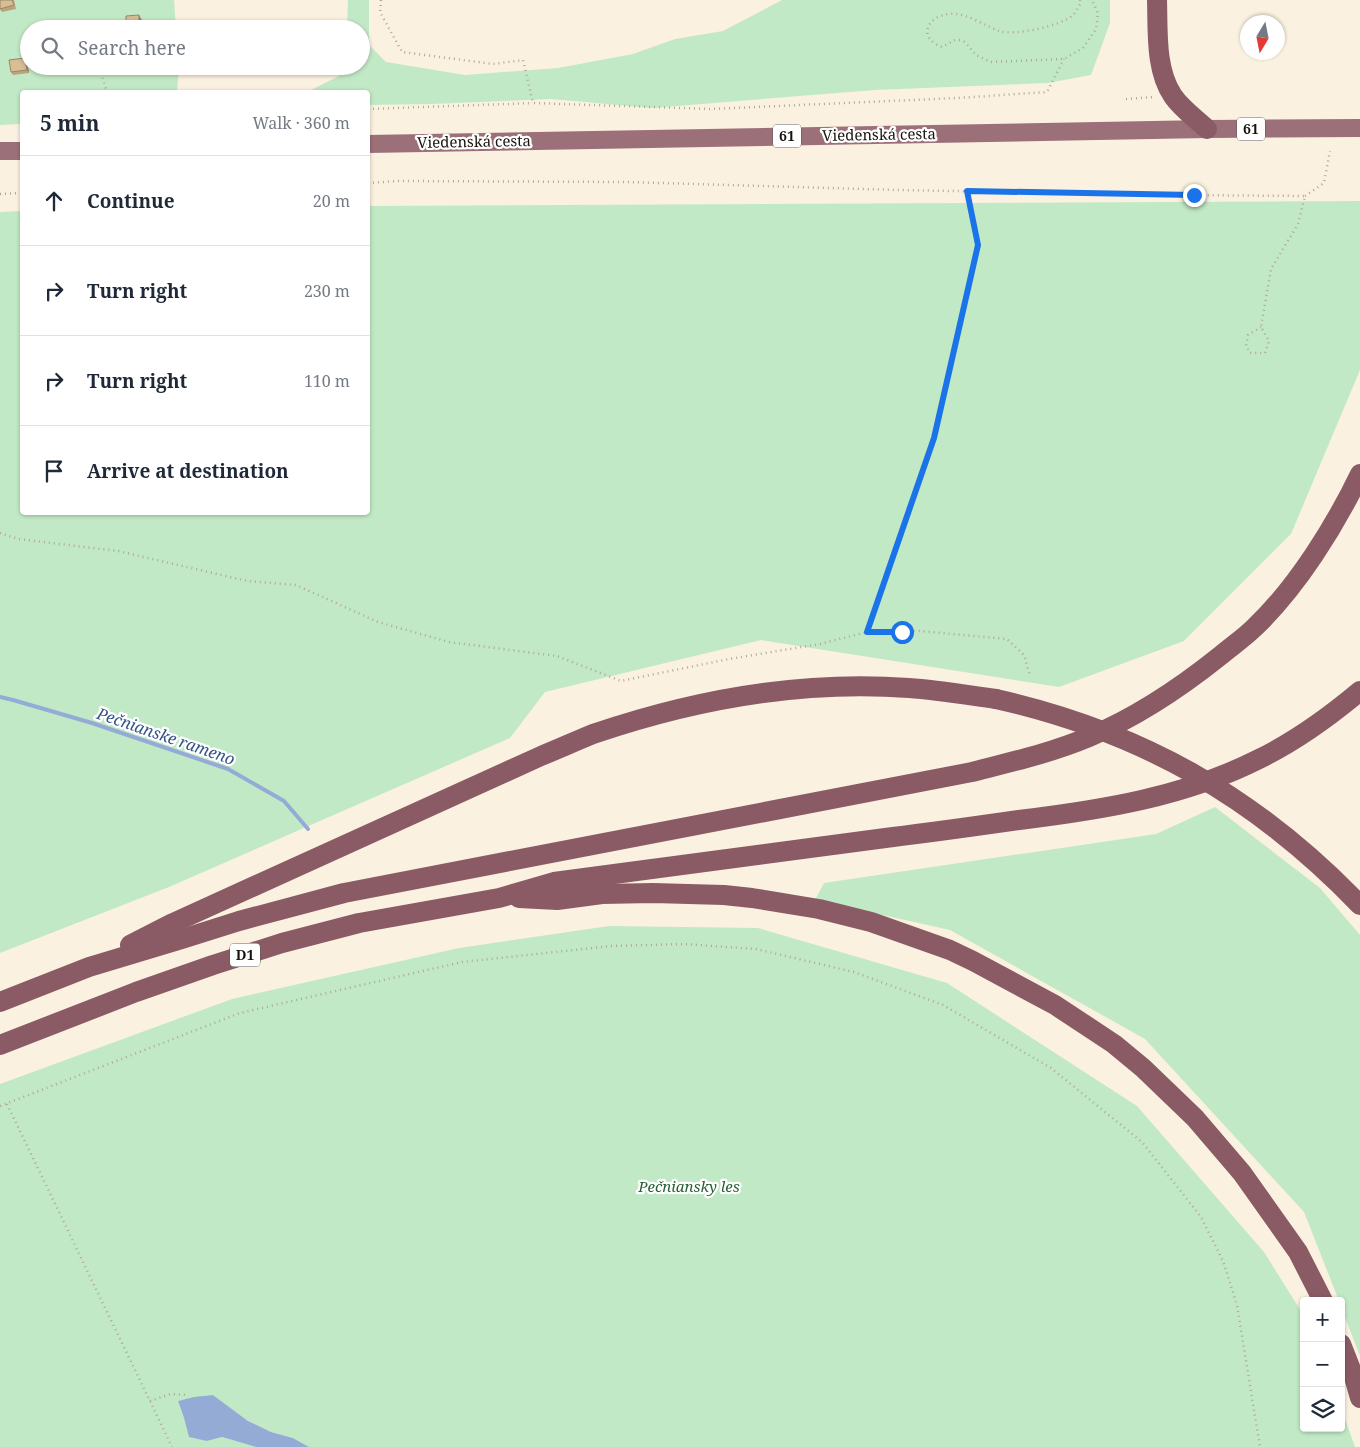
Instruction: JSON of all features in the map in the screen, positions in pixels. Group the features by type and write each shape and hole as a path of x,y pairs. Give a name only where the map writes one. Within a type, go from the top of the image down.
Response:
{"highway":[{"path":"1157,0 1158,48 1163,74 1172,95 1179,104 1207,129"},
{"path":"0,1002 89,967 239,920 344,893 972,772 1039,754 1088,738 1122,722 1163,698 1190,680 1255,627 1284,595 1327,535 1360,474"},
{"path":"89,967 173,923 541,756 592,735 699,704 746,695 799,689 909,688 996,699 1039,709 1104,731 1141,746 1209,782 1244,804 1276,828 1340,884 1360,905"},
{"path":"499,898 554,882 1060,815 1149,799 1184,789 1258,760 1318,724 1360,690"},
{"path":"499,898 557,900 602,894 653,893 724,895 752,898 819,909 871,922 950,950 973,961 1055,1005 1114,1044 1143,1068 1194,1118 1242,1173 1298,1252 1321,1297"},
{"name":"D1","path":"0,1045 136,992 282,943 359,923 499,898"},
{"path":"1345,1354 1360,1398"}],"main road":[{"name":"Viedenská cesta","path":"370,144 1360,128"},
{"path":"0,151 20,150"}],"path":[{"path":"381,0 380,12 402,52 493,64 523,60 533,103"},
{"path":"1080,0 1081,2 1074,15 1058,24 1014,32 1002,32 966,16 942,15 934,19 929,25 928,38 933,44 942,47 955,40 960,40 965,42 976,55 990,62 1064,59 1082,48 1096,29 1098,13 1092,0"},
{"path":"370,109 533,103 712,109 1047,92 1064,59"},
{"path":"102,75 106,90"},
{"path":"370,183 397,181 627,182 967,191 1305,196 1324,183 1330,151"},
{"path":"867,632 934,438 978,245 967,191"},
{"path":"0,194 20,193"},
{"path":"1261,327 1248,335 1246,346 1250,353 1265,353 1268,341 1261,327 1271,269 1298,224 1305,196"},
{"path":"0,533 18,539 118,551 247,581 296,585 378,622 449,642 557,656 621,681 729,659 820,644 867,632 920,631 1007,639 1024,656 1030,676"},
{"path":"0,1106 240,1013 462,962 611,946 684,944 756,949 854,972 943,1004 1051,1068 1142,1142 1201,1217 1222,1261 1237,1305 1260,1447"},
{"path":"7,1104 172,1447"},
{"path":"150,1401 171,1394 188,1395"}],"green space":[{"path":"0,0 174,0 175,20 20,20 20,75 178,75 177,90 20,90 20,124 0,125"},
{"path":"348,0 369,0 369,20 347,20"},
{"path":"782,0 1110,0 1110,23 1091,75 1048,83 875,90 652,108 551,99 370,105 370,90 311,90 339,76 370,75 370,46 386,62 465,75 558,68 633,54 675,39 723,31"},
{"path":"1360,201 1360,370 1291,534 1184,641 1059,687 761,640 545,692 510,738 169,887 0,953 0,212 20,211 20,515 370,515 370,206"},
{"path":"1215,807 1320,888 1360,935 1360,1356 1345,1317 1345,1297 1337,1297 1304,1212 1145,1039 950,930 815,900 824,883 1156,834"},
{"name":"Pečniansky les","path":"609,926 758,928 947,983 1137,1106 1264,1252 1300,1310 1300,1432 1345,1432 1345,1419 1355,1447 309,1447 293,1438 271,1432 248,1421 213,1395 178,1401 184,1418 207,1441 222,1437 256,1447 0,1447 0,1084 232,999 459,948"}],"water":[{"path":"213,1395 248,1421 271,1432 293,1438 309,1447 256,1447 222,1437 207,1441 189,1437 178,1401"}],"building":[{"path":"0,0 12,0 14,5 0,9"},
{"path":"139,15 139,20 126,20 126,16"},
{"path":"20,59 20,71 11,72 9,60"}],"waterway":[{"name":"Pečnianske rameno","path":"0,697 92,723 228,769 284,801 308,829"}],"route":[{"path":"902,632 867,632 934,438 978,245 967,191 1194,195"}]}
